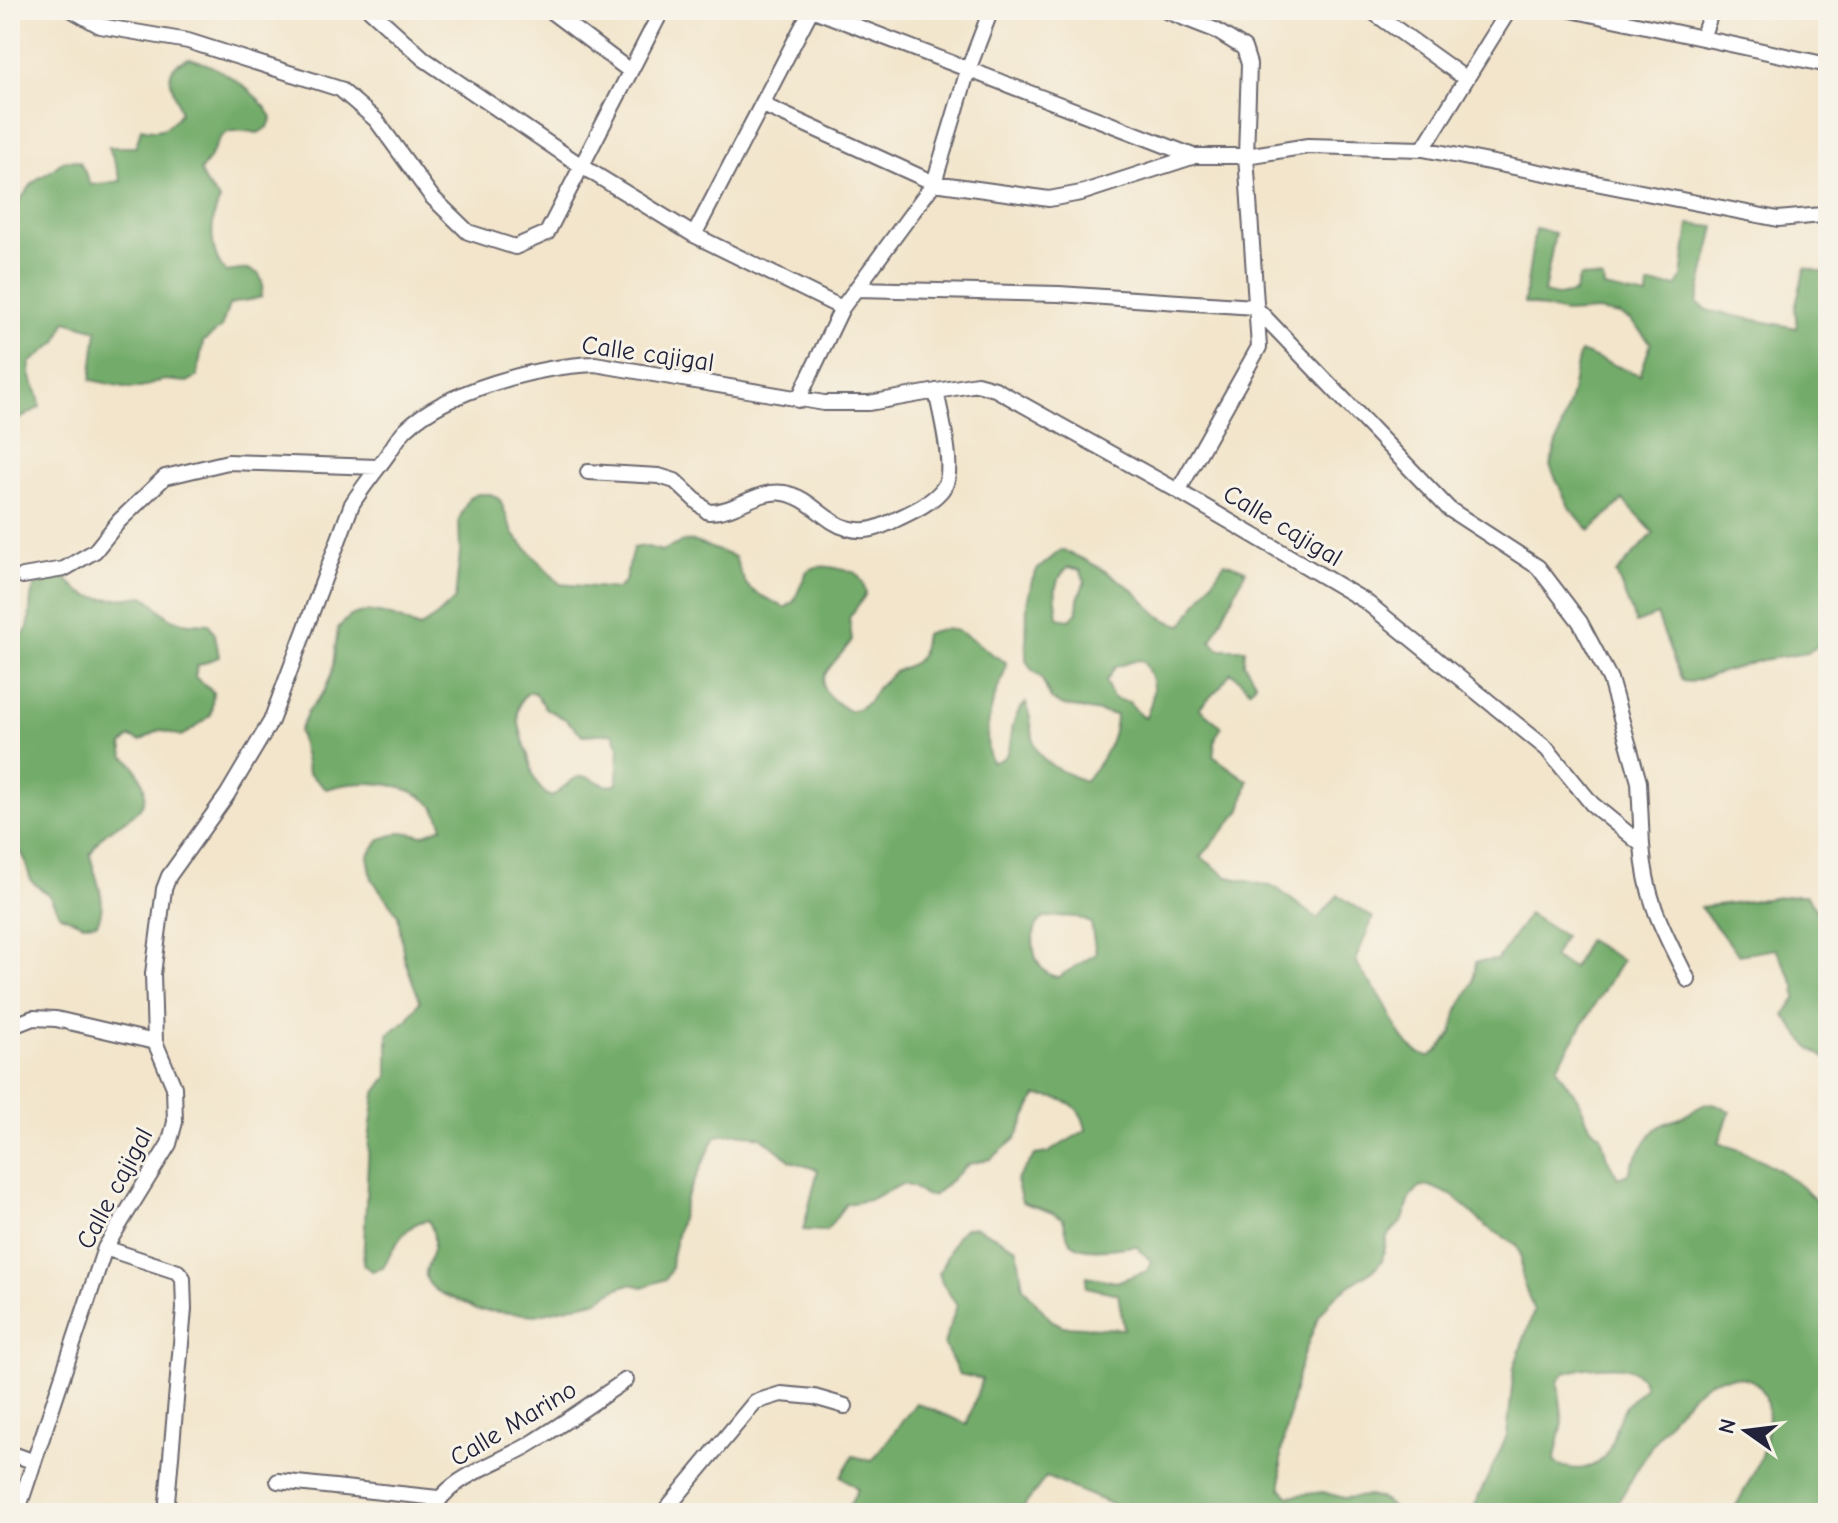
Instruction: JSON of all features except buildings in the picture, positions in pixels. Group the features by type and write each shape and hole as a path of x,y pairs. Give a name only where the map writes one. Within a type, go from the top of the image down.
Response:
{"street":[{"path":"72,10 100,26 188,41 340,89 376,120 432,197 468,232 515,247 547,233 662,10"},
{"path":"370,10 424,59 580,165 694,235 842,308"},
{"path":"549,10 630,71"},
{"path":"694,235 812,10 1193,156"},
{"path":"798,400 842,308 934,183 968,70 991,10"},
{"path":"1164,10 1215,30 1244,48 1249,64 1246,156 1259,347 1178,491"},
{"path":"1370,10 1466,79"},
{"path":"1423,149 1509,10"},
{"path":"1571,10 1828,65"},
{"path":"1702,38 1712,10"},
{"path":"763,105 934,183 1049,199 1081,193 1193,156 1246,156 1308,146 1423,149 1778,219 1828,217"},
{"path":"858,289 1059,294 1255,307 1449,509 1538,567 1580,622 1610,679 1639,782 1644,875 1652,907 1688,980"},
{"name":"Calle cajigal","path":"17,1513 105,1248 169,1144 175,1122 174,1087 155,1042 153,974 164,889 169,876 227,795 271,721 352,504 405,429 449,399 477,388 570,365 595,364 824,403 869,403 977,384 995,389 1178,491 1365,601 1547,749 1592,804 1642,845"},
{"path":"588,472 659,476 675,481 708,512 743,505 762,495 782,493 807,501 843,527 874,530 928,502 943,489 948,479 945,439 936,391"},
{"path":"23,576 64,569 95,551 119,521 165,477 228,462 378,467"},
{"path":"10,1027 33,1018 56,1019 155,1042"},
{"path":"105,1248 178,1272 183,1278 184,1309 166,1513"},
{"name":"Calle Marino","path":"432,1513 438,1498 475,1472 530,1445 626,1380"},
{"path":"663,1513 755,1402 781,1394 814,1397 845,1406"},
{"path":"10,1453 32,1461"},
{"path":"278,1481 438,1498"}],"green space":[{"path":"189,58 236,80 257,98 272,117 268,127 258,133 232,131 225,134 200,171 205,183 220,200 212,237 220,265 226,272 248,269 259,274 263,285 261,297 229,305 221,328 203,342 197,377 187,382 164,380 141,388 91,380 97,330 66,321 57,342 30,363 40,407 20,419 10,431 10,211 35,181 68,160 80,162 91,185 121,181 109,147 136,147 141,128 159,130 176,118 180,113 170,75 179,63"},
{"path":"1689,224 1715,227 1697,303 1710,311 1797,328 1795,308 1805,268 1828,273 1825,331 1828,357 1828,635 1807,653 1762,660 1690,682 1683,681 1678,672 1657,615 1636,623 1616,573 1654,533 1623,500 1590,531 1569,507 1550,466 1571,397 1580,352 1640,375 1651,343 1630,320 1620,315 1598,311 1565,313 1524,303 1535,229 1555,233 1544,293 1557,296 1574,293 1580,276 1603,279 1604,288 1647,297 1648,285 1677,286 1682,277"},
{"path":"491,494 500,500 514,535 560,584 618,589 625,581 633,548 644,546 662,551 682,542 693,541 735,557 748,586 785,608 794,601 807,571 813,568 838,568 856,573 866,594 849,618 852,640 824,677 826,692 834,701 849,711 860,708 894,672 914,663 921,656 925,634 938,630 960,632 1006,662 988,728 987,746 992,762 1007,754 1014,721 1026,703 1034,742 1041,757 1084,781 1106,751 1116,715 1061,705 1051,699 1041,677 1026,660 1027,603 1037,570 1061,550 1087,561 1128,586 1166,620 1183,625 1225,562 1246,570 1211,641 1219,649 1245,649 1244,663 1256,683 1250,690 1231,672 1199,708 1222,727 1216,736 1213,756 1248,781 1241,810 1201,857 1228,877 1275,887 1317,919 1338,895 1373,918 1356,959 1358,965 1383,1000 1407,1044 1429,1057 1452,1034 1457,1012 1473,983 1476,962 1497,960 1529,914 1564,936 1553,958 1573,968 1587,940 1622,960 1557,1067 1579,1101 1588,1122 1601,1135 1607,1158 1618,1178 1628,1174 1646,1141 1660,1126 1711,1103 1730,1112 1719,1143 1779,1170 1805,1190 1828,1215 1828,1513 1732,1513 1759,1461 1768,1420 1763,1391 1750,1379 1735,1377 1708,1382 1677,1410 1645,1456 1614,1513 1471,1513 1507,1436 1514,1367 1534,1311 1522,1279 1517,1245 1487,1227 1453,1196 1430,1186 1419,1188 1411,1196 1403,1220 1387,1237 1382,1261 1335,1296 1319,1316 1302,1358 1281,1453 1281,1488 1289,1496 1323,1492 1344,1498 1368,1496 1409,1513 1124,1513 1111,1504 1046,1477 1019,1513 846,1513 858,1489 841,1476 853,1456 872,1461 916,1403 967,1424 982,1379 959,1374 944,1344 957,1305 939,1273 957,1235 965,1228 976,1227 1017,1248 1023,1287 1051,1320 1063,1326 1124,1329 1118,1294 1086,1287 1087,1276 1116,1282 1147,1271 1151,1261 1136,1246 1099,1250 1073,1244 1068,1238 1063,1219 1022,1202 1016,1181 1035,1155 1047,1153 1086,1130 1075,1107 1054,1098 1036,1096 1016,1138 991,1159 969,1164 933,1196 923,1195 913,1187 902,1184 869,1200 846,1204 826,1231 803,1230 818,1170 791,1161 761,1137 738,1133 716,1136 686,1198 671,1269 666,1279 643,1287 630,1284 598,1300 536,1315 475,1310 431,1286 426,1275 434,1240 428,1220 406,1231 383,1268 372,1271 363,1265 369,1139 375,1094 388,1076 388,1034 408,1019 420,1001 404,958 398,915 372,879 368,856 380,839 402,832 423,835 443,827 433,806 408,790 366,783 326,789 308,773 299,731 308,711 324,692 332,672 338,628 347,619 361,613 378,613 419,628 455,599 460,552 459,519 469,498","holes":["1068,567 1080,570 1085,581 1077,611 1070,620 1058,618 1056,585","1143,661 1151,676 1153,689 1146,717 1141,716 1129,702 1111,695 1106,681 1115,667","530,692 535,693 545,708 565,719 583,735 613,733 619,747 617,784 607,785 584,776 571,781 551,797 545,793 535,779 520,730 518,712 523,697","1077,917 1091,923 1096,954 1058,977 1042,968 1033,941 1038,924 1043,919","1612,1366 1636,1372 1645,1387 1621,1414 1608,1451 1591,1466 1576,1469 1554,1462 1563,1423 1558,1382 1565,1373"]},
{"path":"58,576 90,596 113,599 143,596 173,619 209,624 215,634 219,657 197,666 195,677 213,692 211,715 181,736 160,730 140,741 130,737 122,745 124,756 140,776 145,797 136,812 100,838 90,855 102,907 97,923 84,924 60,915 49,895 31,881 24,857 17,848 10,847 10,639 20,637 26,631 34,588 42,581"},
{"path":"1806,895 1810,899 1828,938 1828,1060 1809,1047 1784,1015 1796,999 1795,985 1776,949 1739,955 1700,907"}]}
